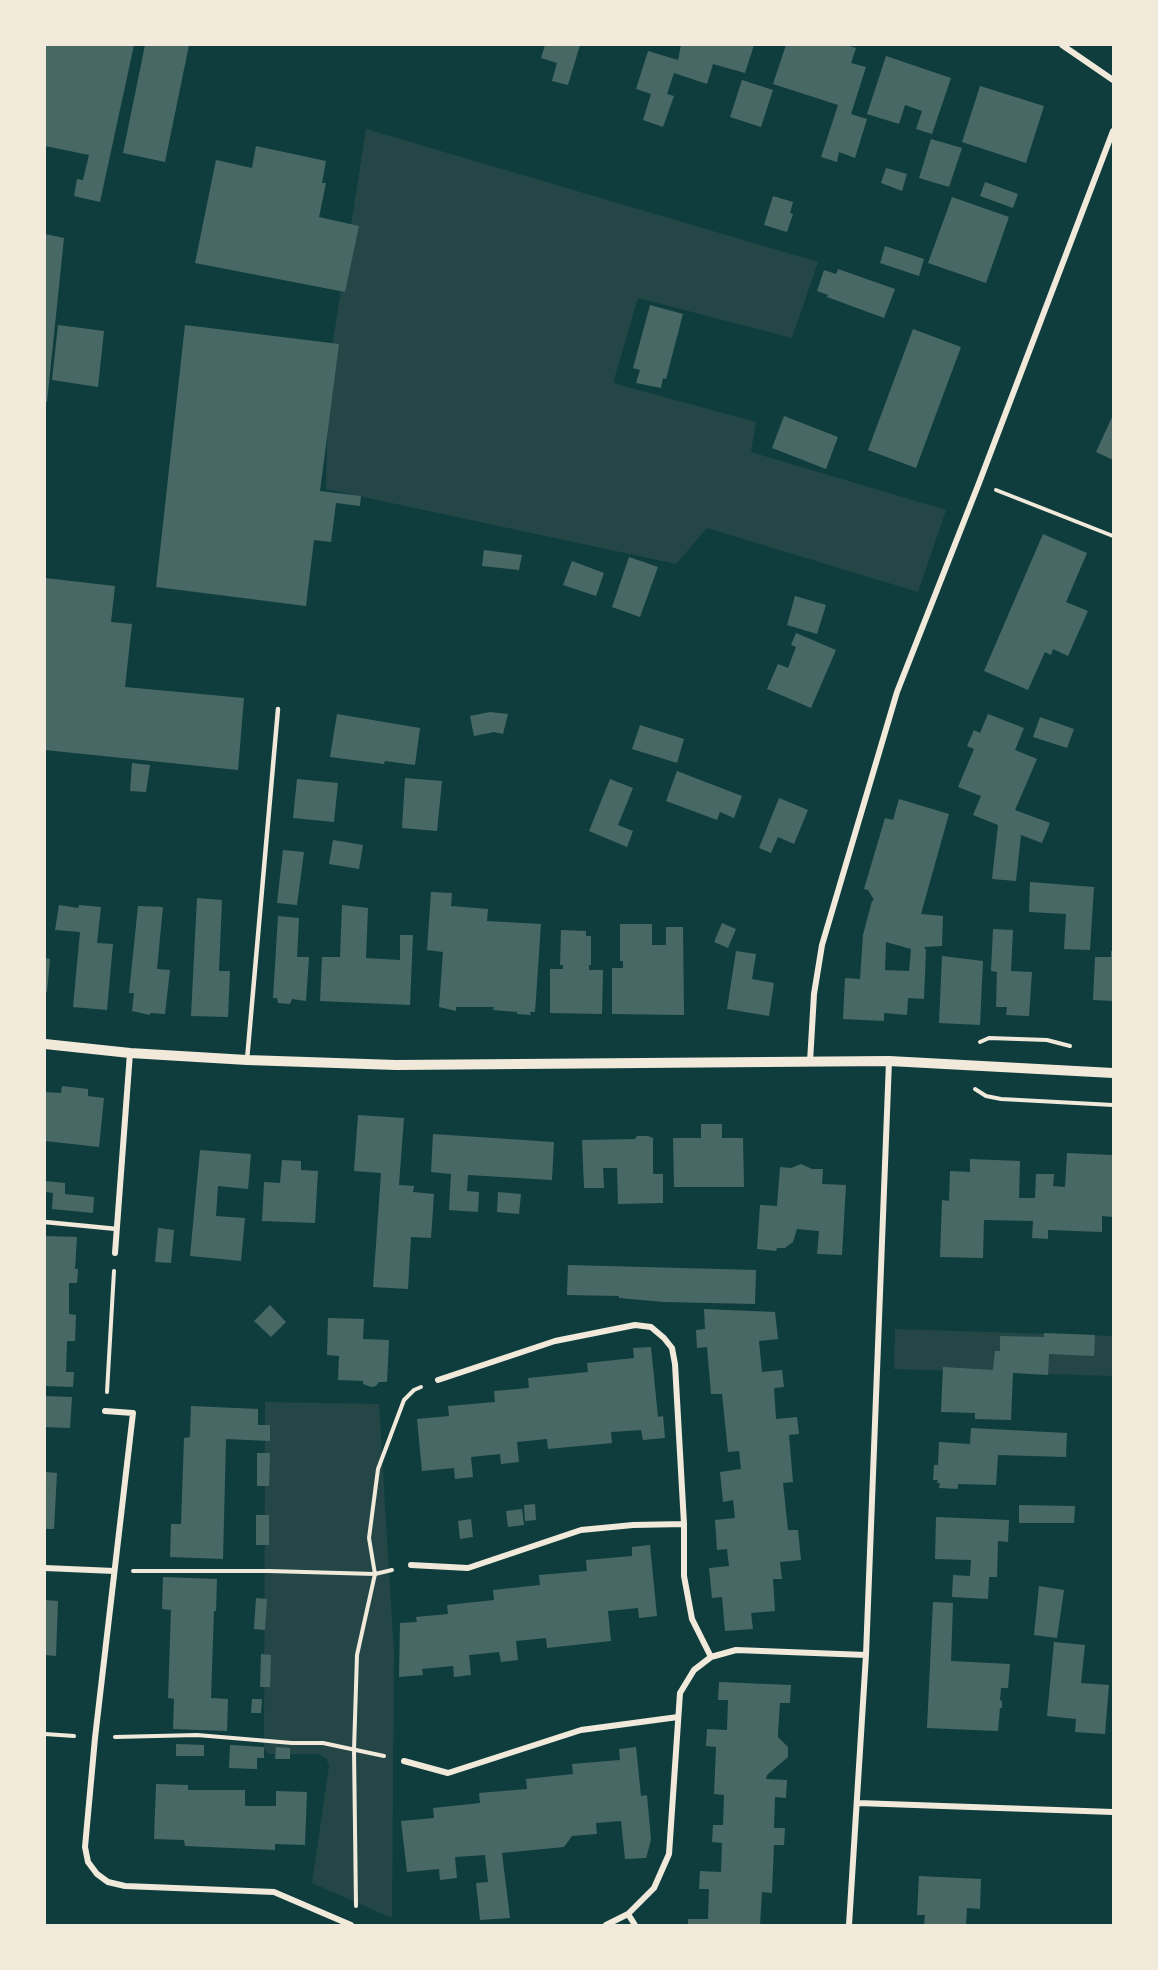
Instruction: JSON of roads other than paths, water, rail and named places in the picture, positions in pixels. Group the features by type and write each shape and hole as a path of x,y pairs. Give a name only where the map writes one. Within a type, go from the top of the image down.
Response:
{"street":[{"path":"1062,45 1113,80"},
{"path":"810,1063 814,994 822,945 897,692 1113,131"},
{"path":"45,1044 130,1053 396,1065 889,1061 1113,1073"},
{"path":"115,1253 130,1053"},
{"path":"849,1925 866,1656 889,1061"},
{"path":"438,1380 555,1341 635,1325 651,1327 672,1348 675,1364 684,1524 684,1576 692,1619 711,1657"},
{"path":"105,1411 133,1413 95,1738 85,1847 88,1862 97,1874 108,1882 124,1886 274,1892 351,1925"},
{"path":"411,1565 468,1568 581,1530 633,1525 684,1524"},
{"path":"45,1568 114,1571"},
{"path":"606,1925 628,1914 654,1888 669,1854 680,1693 694,1670 711,1657 736,1650 866,1656"},
{"path":"404,1761 448,1773 581,1730 678,1717"},
{"path":"858,1803 1113,1812"},
{"path":"628,1914 635,1925"}],"lane":[{"path":"247,1060 278,709"},
{"path":"45,1222 117,1229"}]}
